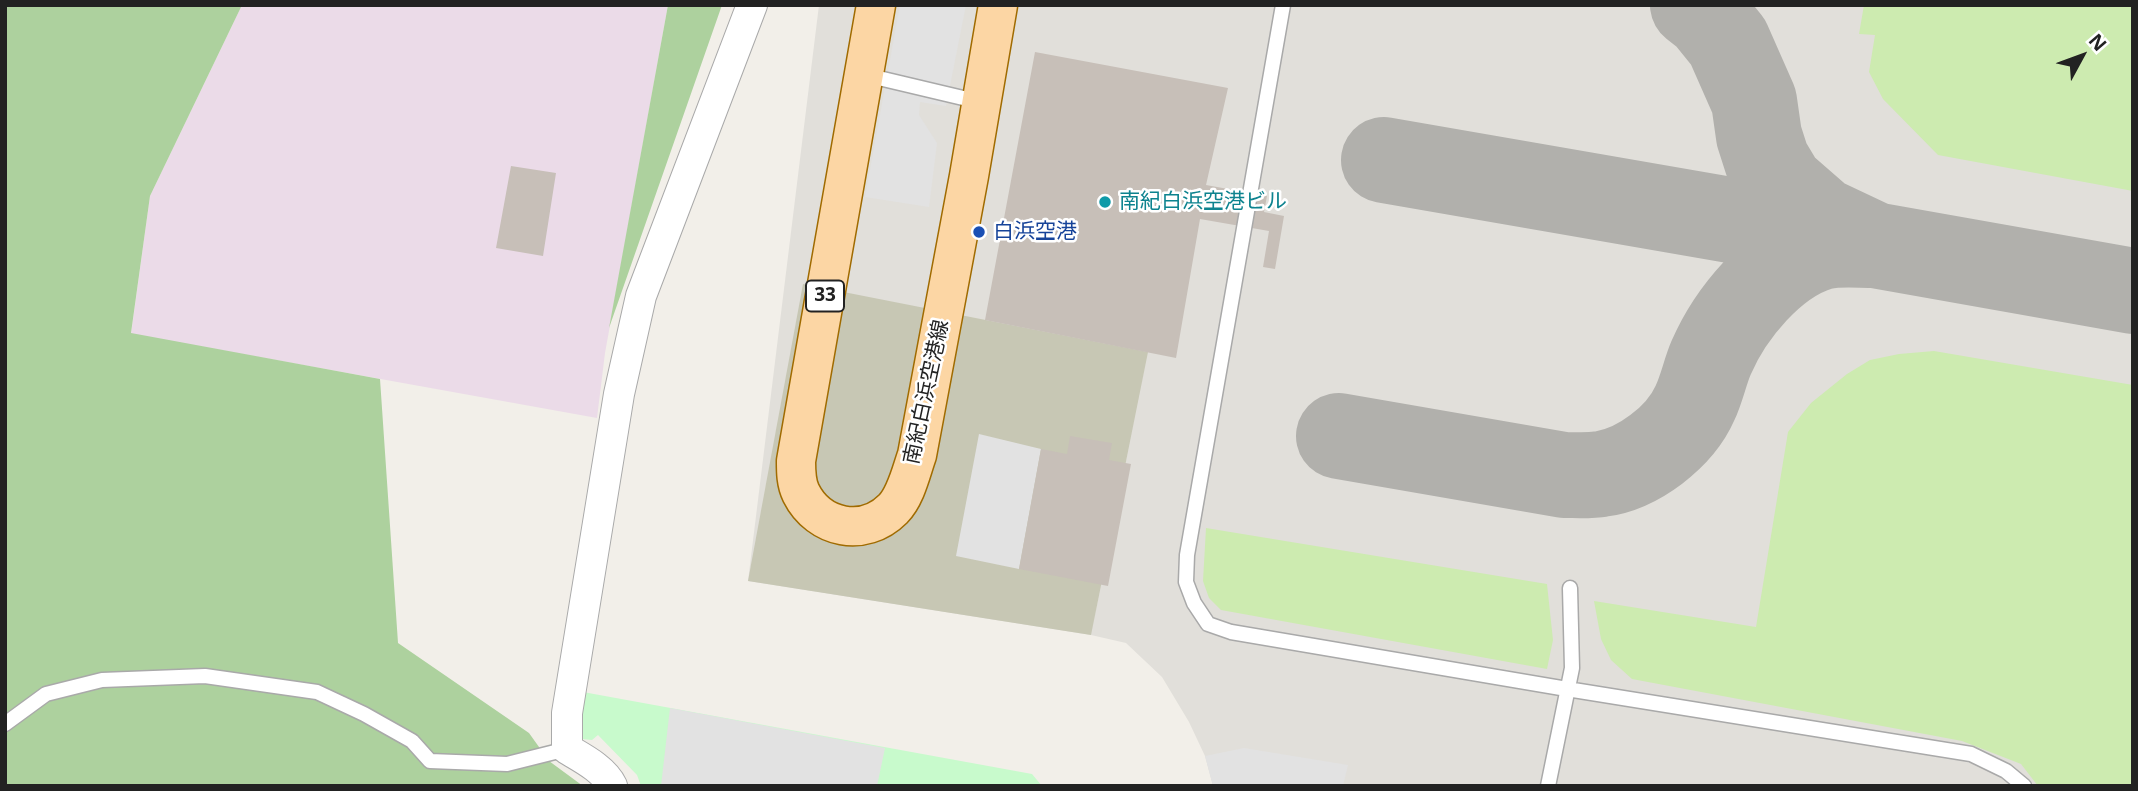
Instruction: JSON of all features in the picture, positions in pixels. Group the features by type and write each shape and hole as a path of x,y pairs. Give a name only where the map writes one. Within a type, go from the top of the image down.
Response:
{"main road":[{"name":"南紀白浜空港線","path":"876,5 796,461 802,496 827,520 856,528 881,518 895,508 905,491 917,455 998,5"}],"street":[{"path":"612,786 609,780 588,762 566,749 567,713 616,407 641,296 752,5"}],"lane":[{"path":"1283,5 1187,555 1186,582 1194,603 1208,624 1231,632 1971,754 2006,771 2024,786"},
{"path":"864,75 981,102"},
{"path":"1548,786 1572,668 1570,588"},
{"path":"5,724 46,694 102,680 205,676 317,692 412,741 430,761 507,764 566,749"}],"shaded area":[{"path":"242,5 668,5 605,353 597,418 131,334 150,196"},
{"path":"819,5 2133,5 2133,786 1213,786 1205,756 1189,722 1162,677 1126,643 1091,635 748,581"},
{"path":"900,5 966,5 946,106 920,102 919,115 937,143 929,207 865,197"},
{"path":"803,284 1148,352 1091,635 748,581"},
{"path":"979,434 1041,449 1019,569 956,556"},
{"path":"670,708 885,748 877,786 661,786"},
{"path":"1244,748 1348,765 1343,786 1213,786 1205,756"}],"green space":[{"path":"5,5 242,5 150,196 131,333 380,379 398,643 529,733 549,761 583,786 5,786"},
{"path":"668,5 722,5 609,328"},
{"path":"1864,5 2133,5 2133,191 1938,155 1883,99 1869,72 1875,35 1859,34"},
{"path":"1934,351 2133,385 2133,786 2038,786 2021,764 1962,741 1632,679 1611,660 1601,639 1594,601 1756,627 1788,432 1811,403 1847,374 1870,360"},
{"path":"1206,528 1547,584 1553,640 1547,669 1221,610 1209,598 1203,581"},
{"path":"583,692 1032,774 1042,786 641,786 637,775 598,735 592,740 582,739"}],"building":[{"name":"南紀白浜空港ビル","path":"1035,52 1228,88 1206,185 1267,196 1264,212 1284,216 1275,269 1263,267 1269,231 1200,219 1176,358 985,320"},
{"path":"511,166 556,173 543,256 496,248"},
{"path":"1070,436 1112,443 1109,460 1131,464 1108,586 1019,569 1041,449 1067,454"}],"taxiway":[{"path":"1693,5 1707,16 1728,42 1754,101 1759,136 1767,161 1782,186 1821,220 1874,245 2133,291"},
{"path":"1384,160 1851,241"},
{"path":"1339,436 1564,475 1592,475 1615,471 1643,458 1679,428 1695,403 1711,358 1729,324 1741,307 1770,277 1786,264 1821,247 1874,245"}],"place":[{"name":"南紀白浜空港ビル","path":"1105,202"},
{"name":"白浜空港","path":"979,232"}]}
